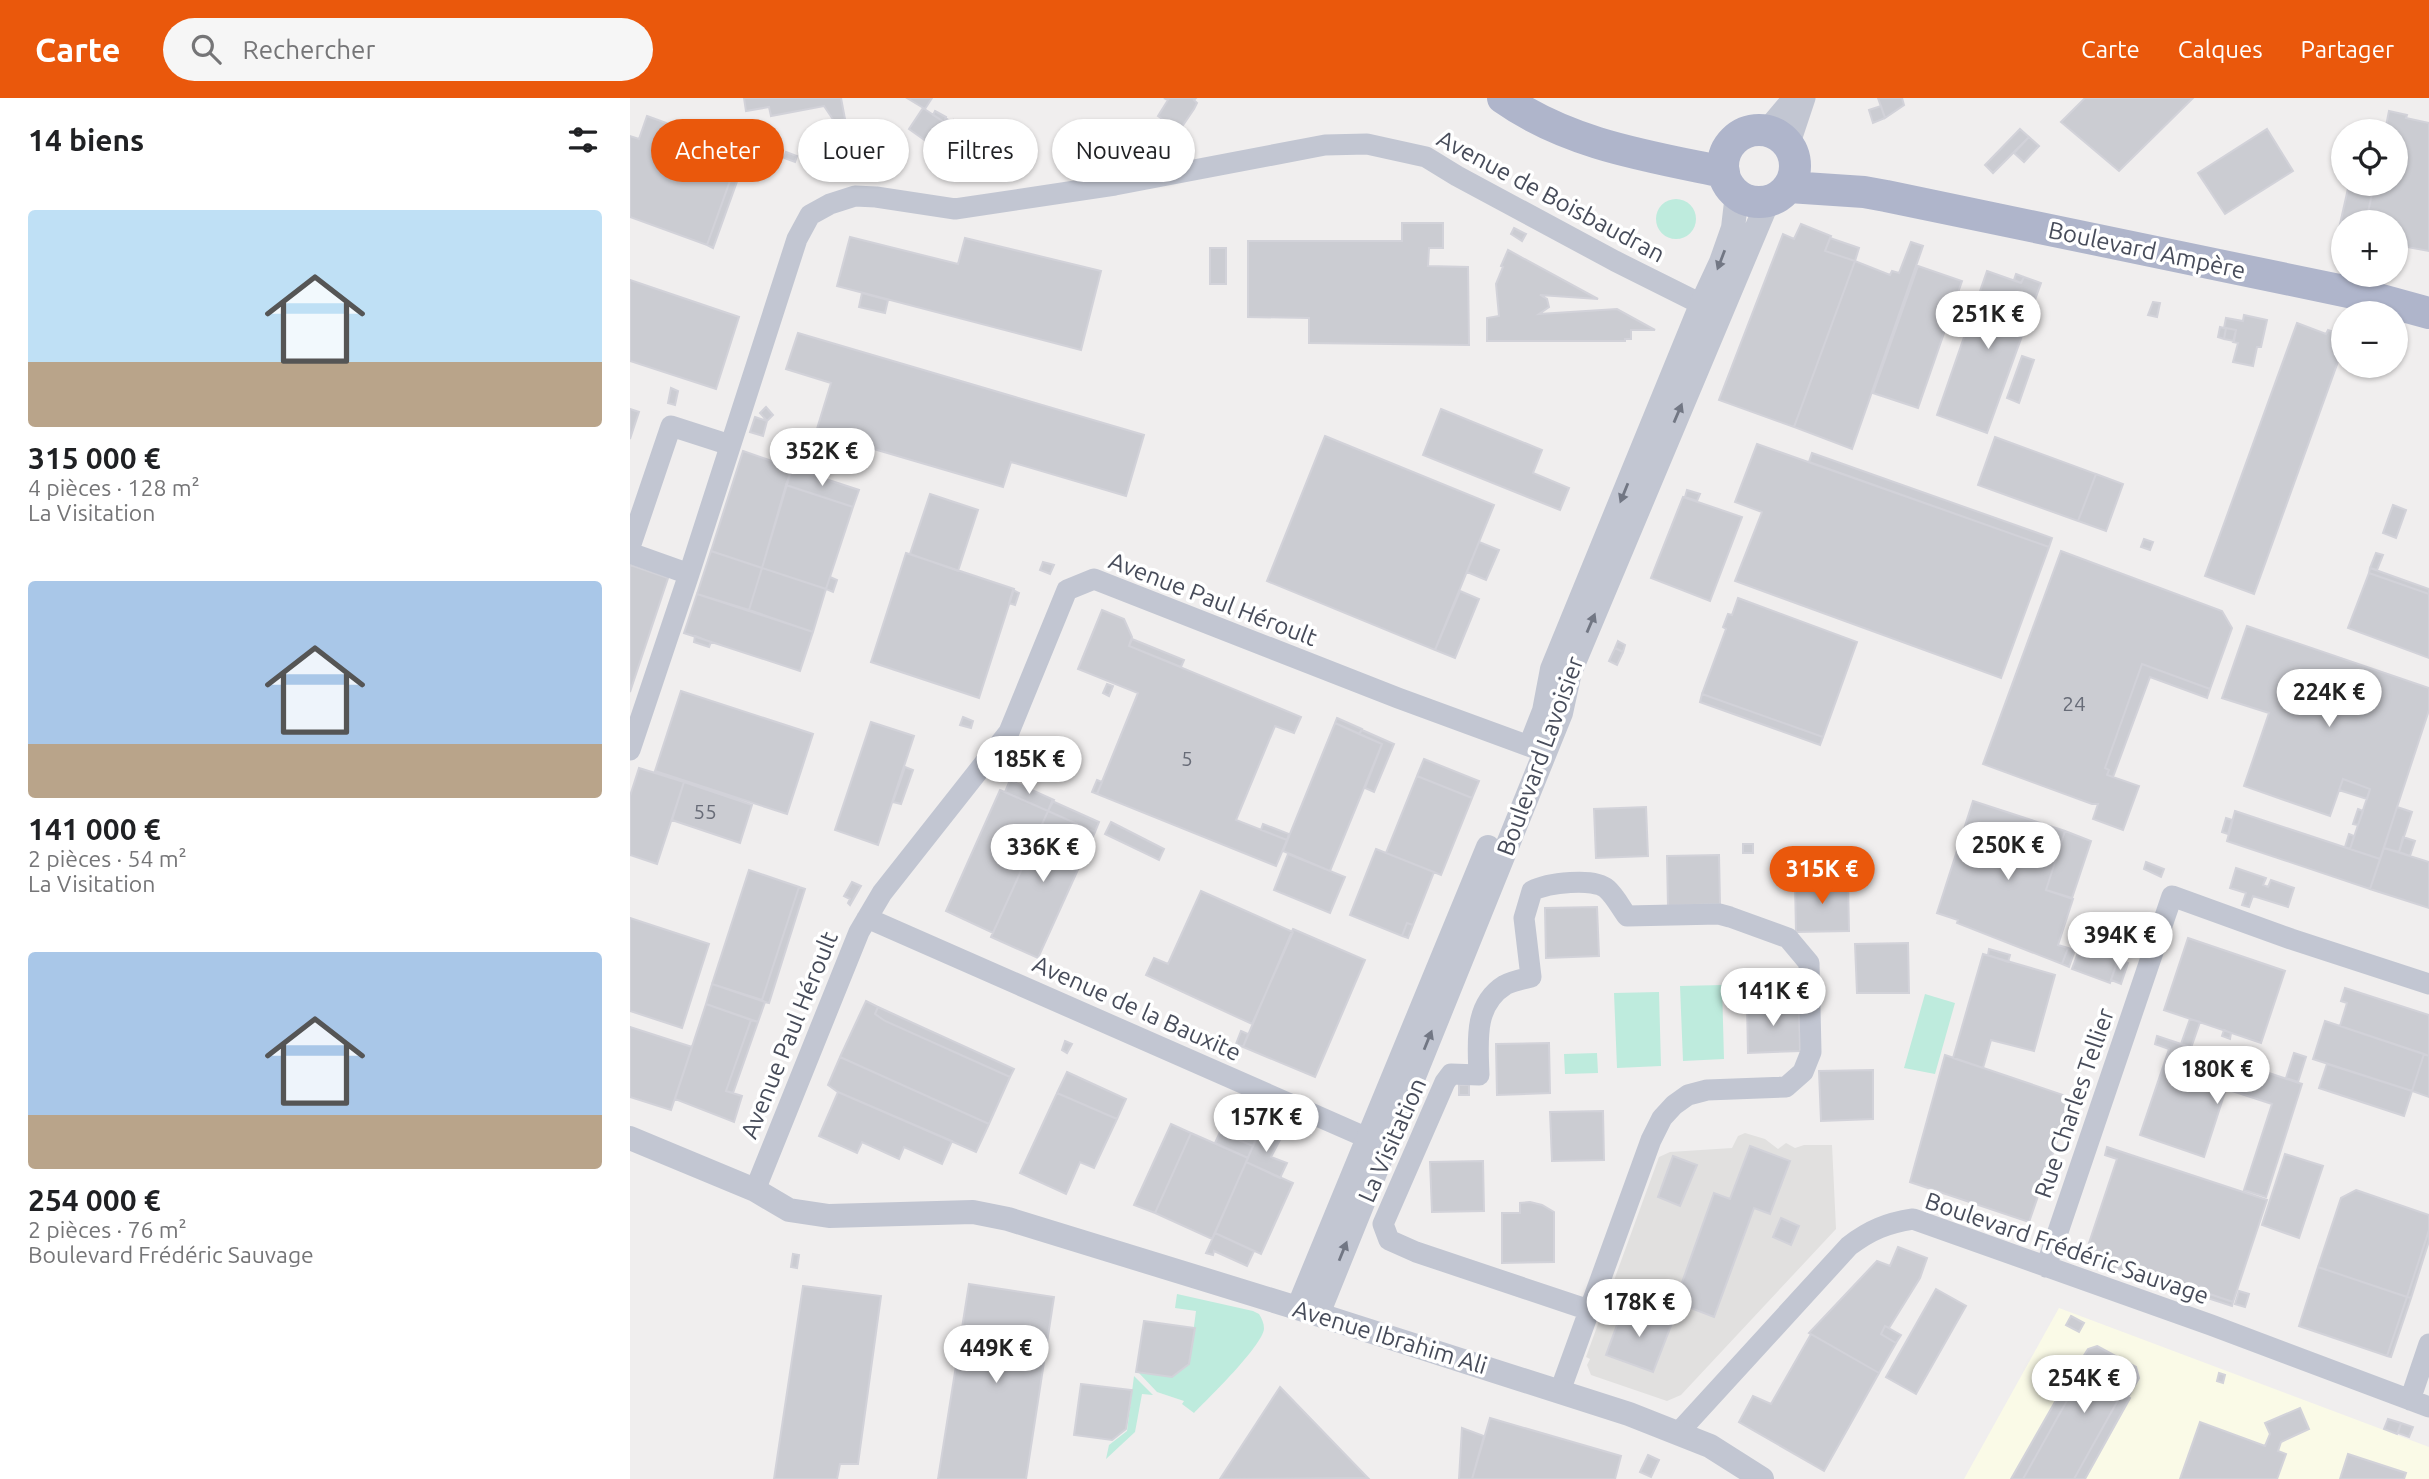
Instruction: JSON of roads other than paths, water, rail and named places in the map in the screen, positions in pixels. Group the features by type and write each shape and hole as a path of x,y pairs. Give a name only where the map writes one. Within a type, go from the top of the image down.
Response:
{"main road":[{"path":"1503,98 1541,121 1576,137 1615,148 1730,171"},
{"path":"1538,98 1583,121 1693,146 1730,171 1752,201 1782,164 1752,131 1739,136 1730,171"},
{"name":"Boulevard Ampère","path":"1782,164 1864,192 2363,295 2429,313"}],"street":[{"path":"1782,164 1793,98"},
{"path":"1782,164 1805,98"},
{"name":"Avenue de Boisbaudran","path":"630,750 690,574 797,239 810,215 830,204 855,196 955,209 1115,185 1325,145 1367,144 1426,157 1457,176 1711,309"},
{"name":"Boulevard Lavoisier","path":"1308,1311 1537,750 1561,713 1570,672 1711,309 1782,164"},
{"name":"Boulevard Lavoisier","path":"1711,309 1721,262 1733,228 1730,171"},
{"path":"630,547 671,426 730,446"},
{"path":"630,554 690,574"},
{"name":"Avenue Paul Héroult","path":"755,1190 859,932 882,893 1009,732 1067,590 1094,579 1537,750"},
{"name":"La Visitation","path":"1560,1391 1651,1140 1662,1118 1674,1105 1688,1096 1707,1090 1786,1087 1803,1072 1811,1052 1809,963 1788,938 1719,915 1627,916 1606,888 1595,882 1543,885 1532,891 1524,918 1531,977 1505,985 1492,999 1478,1022 1479,1075 1451,1074 1445,1082 1383,1224 1389,1240 1416,1252 1589,1310"},
{"name":"Rue Charles Tellier","path":"2046,1267 2172,896 2291,939 2429,984"},
{"name":"Avenue de la Bauxite","path":"867,918 1377,1143"},
{"name":"Avenue Ibrahim Ali","path":"630,1138 755,1190 789,1210 829,1216 972,1212 1007,1219 1308,1311 1629,1414 1710,1446 1762,1479"},
{"name":"Boulevard Frédéric Sauvage","path":"1678,1433 1849,1246 1877,1227 1913,1219 2211,1325 2420,1404"},
{"path":"2420,1404 2429,1344"}]}
